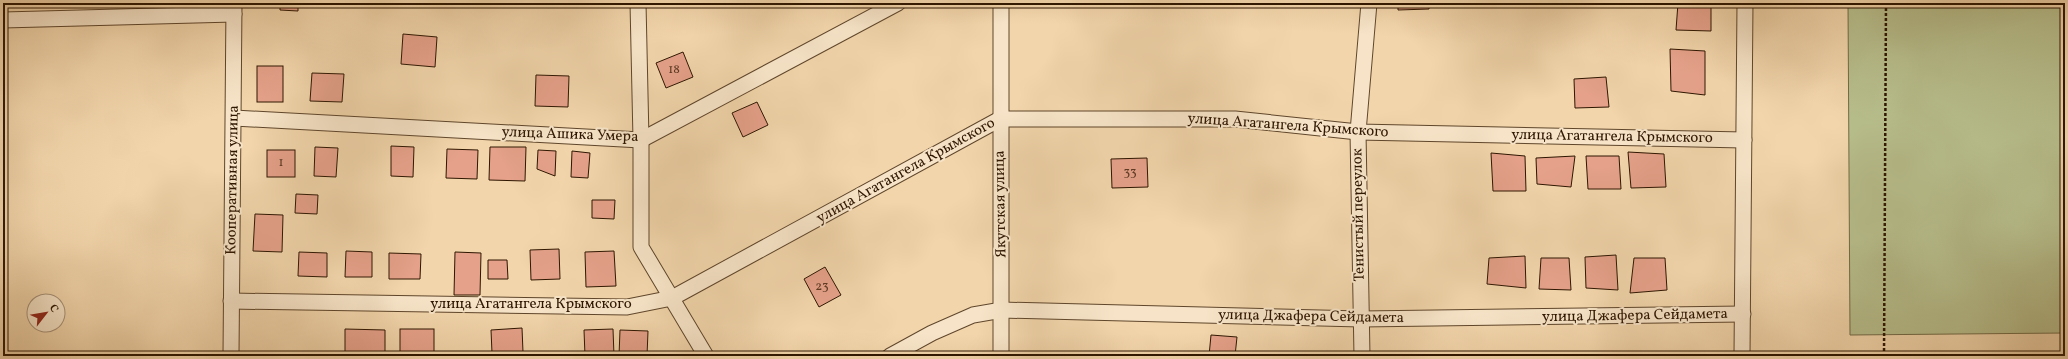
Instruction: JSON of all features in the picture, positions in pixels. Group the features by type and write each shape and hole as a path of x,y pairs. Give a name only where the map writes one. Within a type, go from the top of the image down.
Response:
{"street":[{"path":"638,3 641,140 641,247 706,356"},
{"name":"улица Ашика Умера","path":"234,118 641,140 898,3"},
{"name":"Якутская улица","path":"1001,3 1001,356"},
{"name":"Тенистый переулок","path":"1362,356 1358,132 1369,3"},
{"path":"1742,356 1745,3"},
{"path":"3,20 234,8"},
{"name":"Кооперативная улица","path":"231,356 234,8"},
{"name":"улица Агатангела Крымского","path":"231,301 627,307 672,298 1000,119 1235,119 1358,132 1744,140"},
{"name":"улица Джафера Сейдамета","path":"890,356 932,333 972,315 1002,310 1361,319 1743,314"}],"path":[{"path":"1884,356 1886,3"}],"green space":[{"path":"1848,3 2065,3 2065,333 1850,335"}],"building":[{"path":"280,3 298,3 298,11 280,10"},
{"path":"394,3 433,3 433,7 394,5"},
{"path":"506,3 526,3 526,7 506,7"},
{"path":"1398,3 1429,3 1429,9 1398,10"},
{"path":"1481,3 1518,3 1519,6 1481,5"},
{"path":"1678,3 1711,3 1711,31 1676,30"},
{"path":"403,34 437,37 435,67 401,64"},
{"path":"1670,49 1705,51 1705,95 1671,91"},
{"path":"683,52 693,77 666,88 656,63"},
{"path":"257,66 283,66 283,102 257,102"},
{"path":"312,73 344,74 342,102 310,101"},
{"path":"536,75 569,76 568,107 535,106"},
{"path":"1606,77 1609,107 1575,108 1574,79"},
{"path":"757,102 768,125 743,137 732,113"},
{"path":"391,146 414,147 413,177 391,176"},
{"path":"315,147 338,148 336,177 314,176"},
{"path":"490,147 526,147 525,181 489,180"},
{"path":"447,149 478,150 477,179 446,178"},
{"path":"267,150 295,150 295,177 267,177"},
{"path":"538,150 556,151 555,176 537,169"},
{"path":"572,151 590,153 588,178 571,177"},
{"path":"1628,152 1664,154 1666,187 1631,188"},
{"path":"1491,153 1525,156 1526,191 1493,191"},
{"path":"1575,156 1571,187 1537,184 1536,158"},
{"path":"1586,156 1619,156 1621,189 1588,189"},
{"path":"1147,158 1148,187 1112,188 1111,159"},
{"path":"296,194 318,195 317,214 295,213"},
{"path":"592,200 615,200 614,219 592,218"},
{"path":"255,214 283,215 282,252 253,251"},
{"path":"559,249 560,279 531,280 530,250"},
{"path":"346,251 372,252 372,277 345,277"},
{"path":"614,251 616,286 586,287 585,252"},
{"path":"299,252 327,253 327,277 298,276"},
{"path":"455,252 481,253 480,295 454,295"},
{"path":"389,253 421,254 420,279 389,279"},
{"path":"1616,255 1618,290 1586,288 1585,257"},
{"path":"1525,256 1526,288 1487,284 1489,258"},
{"path":"1541,258 1569,258 1571,290 1539,289"},
{"path":"1634,258 1665,258 1667,290 1630,293"},
{"path":"488,260 507,260 508,279 488,279"},
{"path":"825,267 841,295 819,307 804,279"},
{"path":"522,328 523,352 492,353 491,330"},
{"path":"345,329 385,330 385,356 345,356"},
{"path":"400,329 434,329 434,356 400,356"},
{"path":"613,329 614,356 585,356 584,330"},
{"path":"620,330 648,331 647,356 619,356"},
{"path":"1211,335 1237,337 1235,356 1209,356"}]}
